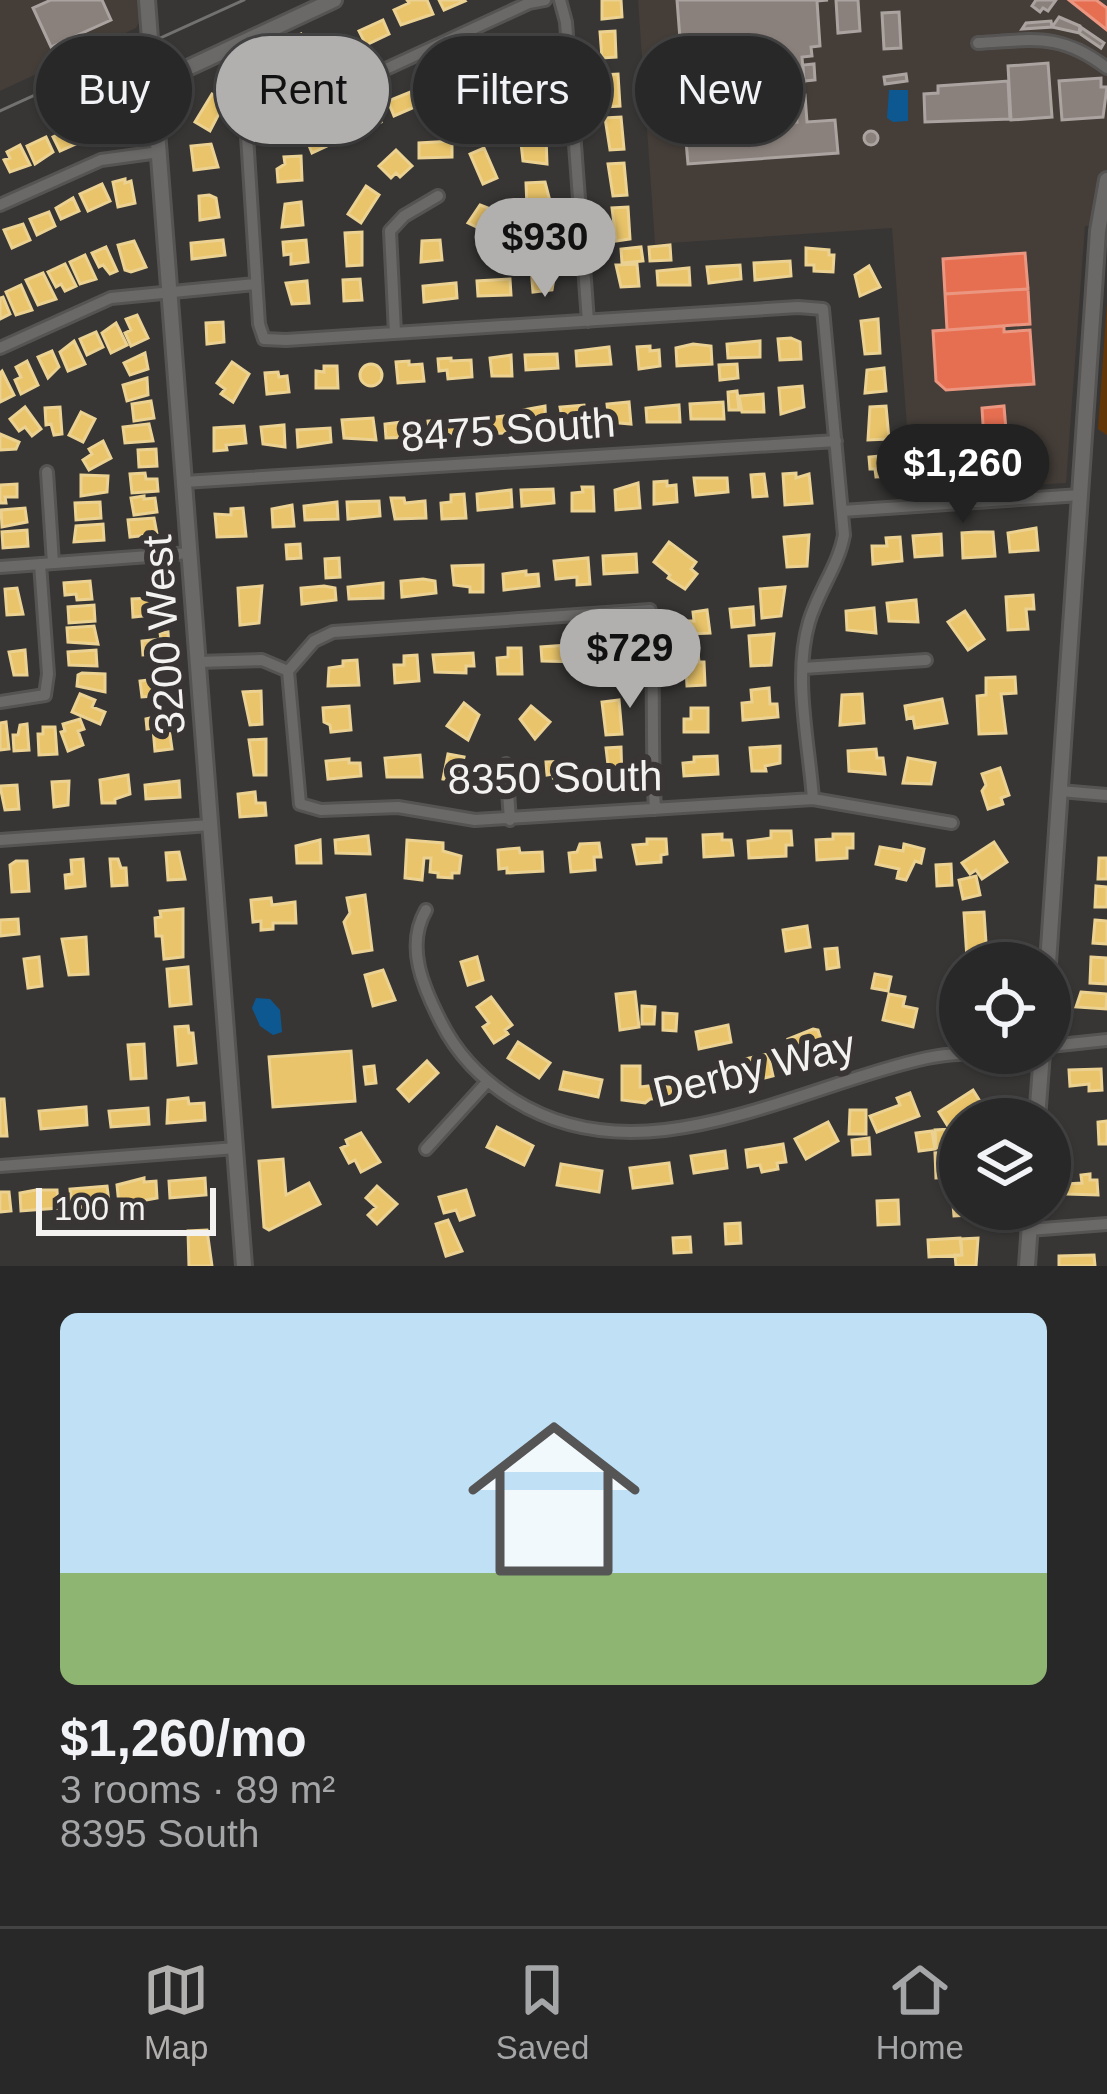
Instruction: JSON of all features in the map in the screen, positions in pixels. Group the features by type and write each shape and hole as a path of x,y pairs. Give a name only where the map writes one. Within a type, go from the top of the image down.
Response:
{"street":[{"name":"3200 West","path":"147,0 150,36"},
{"path":"192,66 334,0"},
{"path":"545,0 529,3 247,136 255,284 264,339 823,309 842,511 840,554 808,624 803,668 812,800"},
{"path":"560,0 566,22 588,321"},
{"path":"978,43 1062,41 1079,47 1107,68"},
{"name":"3200 West","path":"158,144 244,1266"},
{"path":"0,205 100,160 159,152"},
{"path":"1049,942 1097,231 1107,180"},
{"path":"395,333 390,231 404,216 438,196"},
{"path":"0,348 111,298 255,284"},
{"name":"8475 South","path":"184,482 836,441"},
{"path":"0,702 45,695 47,472"},
{"path":"842,511 1082,495"},
{"path":"0,567 190,553"},
{"path":"198,662 262,660 288,671 314,641 333,632 650,610 655,809"},
{"path":"803,668 926,660"},
{"name":"8350 South","path":"288,671 300,804 321,810 398,807 446,817 509,820 812,800 952,823"},
{"path":"506,764 509,820"},
{"path":"1060,791 1107,795"},
{"path":"0,840 211,825"},
{"name":"Derby Way","path":"426,910 418,923 415,949 427,990 451,1040 487,1082 552,1120 625,1132 719,1119 939,1057"},
{"path":"1071,1044 1107,1040"},
{"path":"426,1149 487,1082"},
{"path":"0,1166 236,1148"},
{"path":"1071,1227 1107,1224"},
{"path":"1027,1266 1029,1230"}],"shaded area":[{"path":"0,0 151,0 136,28 119,36 36,36 36,74 0,91"},
{"path":"638,0 1107,0 1107,225 1085,226 1066,483 912,493 892,228 655,244 648,144 803,144 803,36 641,36"},
{"path":"1107,303 1107,435 1098,429"}],"water":[{"path":"889,90 908,90 908,121 887,118"},
{"path":"256,998 270,999 280,1010 282,1032 273,1035 260,1026 252,1008"}],"building: Homes":[{"path":"407,0 427,0 433,14 401,25 394,10"},
{"path":"439,0 464,0 465,1 444,10"},
{"path":"602,0 621,0 622,17 602,19"},
{"path":"383,20 389,34 362,36 359,31"},
{"path":"615,31 616,57 611,57 611,36 600,36 600,32"},
{"path":"611,74 618,74 620,106 611,107"},
{"path":"413,91 413,108 394,116 389,101"},
{"path":"212,94 216,96 216,119 210,131 195,122"},
{"path":"621,117 624,149 610,150 611,118"},
{"path":"49,144 53,152 35,164 27,146"},
{"path":"211,144 218,167 194,170 191,146"},
{"path":"308,144 331,144 312,153"},
{"path":"419,144 452,144 452,157 419,158"},
{"path":"521,144 546,144 547,164 523,161"},
{"path":"20,145 30,165 10,172 4,160 10,158 7,152"},
{"path":"484,148 497,178 483,184 470,154"},
{"path":"396,150 412,166 391,178 379,166"},
{"path":"301,156 302,180 278,182 277,169 285,164 284,157"},
{"path":"624,163 627,195 613,196 608,164"},
{"path":"125,179 125,183 131,181 135,203 118,207 113,182"},
{"path":"545,182 551,205 527,207 526,183"},
{"path":"102,184 110,201 88,211 80,194"},
{"path":"366,186 379,195 361,223 348,214"},
{"path":"199,196 216,198 219,217 200,220"},
{"path":"73,198 79,211 61,219 56,208"},
{"path":"301,202 303,225 282,227 285,204"},
{"path":"480,205 496,211 487,232 468,223"},
{"path":"628,207 630,239 616,241 612,208"},
{"path":"49,212 55,226 37,235 30,219"},
{"path":"550,221 554,254 538,255 535,222"},
{"path":"23,224 30,240 12,248 4,230"},
{"path":"362,232 362,265 347,266 345,233"},
{"path":"223,240 225,255 192,259 191,243"},
{"path":"306,240 308,262 291,264 283,242"},
{"path":"440,240 442,260 421,262 422,241"},
{"path":"134,241 146,267 131,272 125,270 118,245"},
{"path":"670,245 671,260 650,261 649,247"},
{"path":"106,247 117,271 110,274 103,265 99,267 92,253"},
{"path":"641,247 643,261 622,263 621,249"},
{"path":"806,248 829,250 834,255 833,272 814,271 814,265 806,265"},
{"path":"85,255 96,279 80,284 70,262"},
{"path":"790,261 791,276 755,280 754,263"},
{"path":"65,264 76,286 65,291 61,284 56,287 48,272"},
{"path":"637,264 639,286 621,287 616,265"},
{"path":"740,265 741,279 709,283 707,267"},
{"path":"869,266 880,287 860,296 855,275"},
{"path":"556,267 552,290 533,292 531,268"},
{"path":"689,268 690,285 658,285 657,271"},
{"path":"43,273 56,299 38,305 26,280"},
{"path":"360,279 362,300 344,301 343,280"},
{"path":"510,279 511,295 478,296 477,281"},
{"path":"307,281 309,303 292,304 286,283"},
{"path":"456,283 457,298 424,302 423,286"},
{"path":"21,285 32,310 16,315 6,292"},
{"path":"0,298 10,314 0,319"},
{"path":"137,315 148,338 131,346 126,319"},
{"path":"878,319 880,353 865,354 861,321"},
{"path":"223,322 224,342 207,344 206,323"},
{"path":"116,323 127,345 111,353 102,333"},
{"path":"96,332 103,347 87,355 80,339"},
{"path":"778,339 800,342 801,359 780,360"},
{"path":"74,341 85,364 68,371 60,352"},
{"path":"760,341 760,357 728,358 727,344"},
{"path":"650,346 650,351 659,350 660,366 639,369 637,347"},
{"path":"711,346 712,364 677,366 676,348"},
{"path":"609,347 611,364 577,366 576,351"},
{"path":"52,351 59,367 48,378 38,357"},
{"path":"145,353 148,369 130,375 124,363"},
{"path":"557,354 558,368 526,370 525,355"},
{"path":"511,355 512,376 492,376 490,358"},
{"path":"438,359 471,360 472,377 448,379 447,370 439,371"},
{"path":"27,361 38,385 21,394 16,367"},
{"path":"409,361 409,365 422,364 424,381 398,383 396,362"},
{"path":"232,362 249,374 233,402 221,394 225,389 217,383"},
{"path":"371,364 382,375 371,386 360,375"},
{"path":"737,364 738,378 720,380 719,365"},
{"path":"324,366 337,366 338,388 316,388 316,371 324,372"},
{"path":"884,368 886,391 865,393 867,370"},
{"path":"278,372 279,377 287,376 289,392 267,394 265,373"},
{"path":"0,373 14,395 0,402"},
{"path":"147,378 148,395 127,401 123,385"},
{"path":"802,386 804,407 781,414 779,388"},
{"path":"737,391 739,410 729,410 728,392"},
{"path":"763,394 764,412 742,412 739,396"},
{"path":"151,401 154,418 134,421 132,404"},
{"path":"629,402 631,424 609,422 607,404"},
{"path":"723,402 724,419 691,419 690,404"},
{"path":"584,405 586,423 564,428 560,407"},
{"path":"679,405 680,422 647,422 646,408"},
{"path":"545,406 546,429 524,425 523,410"},
{"path":"886,406 889,439 868,440 870,407"},
{"path":"25,407 41,429 32,436 25,427 19,431 10,419"},
{"path":"60,407 62,434 54,435 51,424 46,425 45,408"},
{"path":"81,412 95,419 83,442 69,435"},
{"path":"504,416 506,433 473,434 472,420"},
{"path":"373,418 376,440 344,438 342,420"},
{"path":"461,418 462,433 430,436 428,421"},
{"path":"418,420 419,437 386,438 385,424"},
{"path":"149,424 153,441 125,443 123,427"},
{"path":"284,425 285,447 263,444 261,427"},
{"path":"244,426 246,443 214,451 214,428"},
{"path":"330,428 331,442 298,447 297,430"},
{"path":"0,434 19,442 16,449 0,450"},
{"path":"103,441 111,458 89,470 83,460 92,454 89,449"},
{"path":"156,449 157,466 139,467 138,450"},
{"path":"891,455 893,476 876,477 869,457"},
{"path":"145,473 146,479 157,479 158,491 132,493 130,474"},
{"path":"796,473 796,478 809,474 812,503 785,505 783,474"},
{"path":"764,474 767,496 753,497 751,475"},
{"path":"81,475 108,476 107,492 81,496"},
{"path":"694,478 727,478 728,492 696,495"},
{"path":"667,481 667,486 676,485 677,502 654,504 654,482"},
{"path":"638,483 640,508 616,510 615,490"},
{"path":"17,484 17,497 5,497 6,503 0,503 0,485"},
{"path":"582,487 593,487 594,511 572,511 572,493 583,492"},
{"path":"553,489 554,503 522,506 521,490"},
{"path":"511,490 512,507 478,510 477,494"},
{"path":"464,494 466,518 442,519 441,503 451,502 451,495"},
{"path":"131,498 155,498 157,512 134,515"},
{"path":"391,498 404,498 405,503 425,501 426,518 395,519"},
{"path":"379,501 380,516 348,519 347,502"},
{"path":"100,502 101,518 76,520 75,503"},
{"path":"337,502 338,519 305,520 304,506"},
{"path":"292,505 294,526 273,527 272,509"},
{"path":"25,508 27,522 2,527 1,510"},
{"path":"243,508 246,536 217,537 215,514 231,515 231,509"},
{"path":"154,518 157,534 130,537 128,520"},
{"path":"103,524 104,540 74,542 76,526"},
{"path":"1036,528 1038,550 1010,552 1008,533"},
{"path":"27,530 28,546 3,548 2,532"},
{"path":"993,532 995,556 963,558 962,533"},
{"path":"941,534 942,555 915,557 913,536"},
{"path":"809,535 807,566 787,567 784,537"},
{"path":"900,537 902,561 873,564 872,546 887,546 886,538"},
{"path":"669,542 696,562 691,569 697,574 685,589 654,562"},
{"path":"300,544 301,558 287,559 286,545"},
{"path":"636,554 637,572 604,574 603,556"},
{"path":"339,558 340,577 326,578 325,559"},
{"path":"588,558 590,584 577,585 577,577 556,579 554,561"},
{"path":"483,565 483,592 454,585 452,566"},
{"path":"526,571 526,575 538,574 539,586 504,590 503,574"},
{"path":"90,581 92,599 65,595 64,583"},
{"path":"401,581 435,581 436,593 402,597"},
{"path":"383,583 383,598 349,599 348,587"},
{"path":"262,586 259,623 240,625 238,588"},
{"path":"785,587 781,616 762,618 760,589"},
{"path":"17,588 23,614 7,615 5,589"},
{"path":"301,588 335,588 336,600 302,604"},
{"path":"1033,595 1034,609 1026,609 1028,629 1008,630 1006,597"},
{"path":"132,599 162,600 163,614 133,617"},
{"path":"916,600 918,622 889,621 887,603"},
{"path":"94,605 95,621 69,623 68,607"},
{"path":"753,607 754,625 732,627 730,609"},
{"path":"874,608 876,633 847,630 846,611"},
{"path":"707,610 710,633 688,634 687,621 694,621 693,612"},
{"path":"965,611 984,639 968,650 948,622"},
{"path":"94,626 98,644 68,642 67,628"},
{"path":"168,632 169,647 143,655 142,641 161,639 160,633"},
{"path":"774,634 771,665 751,666 749,636"},
{"path":"618,643 626,666 601,668 599,644"},
{"path":"581,644 582,662 542,661 541,647"},
{"path":"508,648 521,648 522,674 498,674 497,658 508,657"},
{"path":"25,650 27,675 14,675 9,652"},
{"path":"96,650 97,666 69,665 68,652"},
{"path":"698,652 699,662 704,662 705,685 687,686 685,653"},
{"path":"473,653 474,666 466,666 466,673 435,672 433,655"},
{"path":"417,655 419,681 395,683 394,665 404,665 404,656"},
{"path":"357,660 359,685 328,686 329,668"},
{"path":"82,673 105,674 105,692 77,686"},
{"path":"1015,677 1016,693 1001,694 1006,733 979,734 977,696 986,695 986,678"},
{"path":"156,679 156,683 167,682 168,695 142,697 140,681"},
{"path":"769,688 770,704 777,704 778,717 743,720 742,703 752,702 751,690"},
{"path":"261,691 262,724 250,725 243,692"},
{"path":"80,694 95,700 92,707 105,712 100,724 72,712"},
{"path":"862,694 864,723 840,725 842,695"},
{"path":"942,699 947,723 915,728 913,717 907,719 905,706"},
{"path":"619,700 622,734 606,735 602,702"},
{"path":"464,703 479,715 468,740 447,726"},
{"path":"349,706 351,730 331,732 323,708"},
{"path":"531,706 550,722 535,739 520,719"},
{"path":"691,708 708,708 708,732 684,732 684,719 691,719"},
{"path":"167,714 172,749 155,751 153,728 147,729 146,719"},
{"path":"80,719 83,745 68,751 63,724"},
{"path":"6,722 9,749 0,750 0,723"},
{"path":"27,724 29,750 14,751 13,735"},
{"path":"43,727 55,727 57,754 39,755 38,734 43,734"},
{"path":"266,739 266,775 254,775 249,740"},
{"path":"780,746 780,763 765,766 766,771 752,771 750,748"},
{"path":"621,747 622,781 610,782 606,748"},
{"path":"876,749 885,774 849,771 848,751"},
{"path":"448,754 464,757 463,789 443,779"},
{"path":"420,755 422,777 387,777 385,758"},
{"path":"717,756 718,774 684,776 683,763 694,762 694,757"},
{"path":"908,758 935,763 931,784 903,783"},
{"path":"349,759 349,763 360,763 361,776 328,779 326,761"},
{"path":"568,761 570,785 554,786 546,762"},
{"path":"1000,768 1009,795 1001,798 1003,804 988,809 982,774"},
{"path":"128,775 130,794 115,803 102,803 100,780"},
{"path":"69,781 68,805 54,807 52,782"},
{"path":"179,781 180,797 146,799 145,785"},
{"path":"17,785 19,809 5,810 0,786"},
{"path":"255,792 256,803 265,803 266,815 240,817 238,794"},
{"path":"771,831 791,831 792,845 786,845 786,856 749,858 748,841 771,838"},
{"path":"722,834 722,840 731,840 733,855 704,857 703,835"},
{"path":"833,834 853,834 847,858 817,860 816,840 833,839"},
{"path":"368,836 370,854 336,853 335,840"},
{"path":"647,839 666,839 667,854 661,855 661,862 637,864 633,845 647,844"},
{"path":"320,840 321,863 297,863 296,846"},
{"path":"407,840 443,843 443,851 461,856 459,873 452,873 452,878 438,877 430,872 431,858 424,858 422,880 405,878"},
{"path":"994,842 1007,862 982,879 976,870 970,874 962,863"},
{"path":"599,843 601,857 594,857 595,870 571,872 569,853 577,852 580,844"},
{"path":"904,844 924,849 921,863 915,861 906,880 897,878 899,869 876,864 880,847 903,851"},
{"path":"519,848 520,853 542,852 543,871 507,873 507,868 499,869 498,850"},
{"path":"179,852 185,879 168,880 166,853"},
{"path":"1099,858 1107,858 1107,879 1098,879"},
{"path":"83,859 85,886 66,888 71,860"},
{"path":"110,859 118,859 121,868 126,868 127,885 112,886"},
{"path":"27,861 29,891 12,892 10,865"},
{"path":"951,864 952,885 937,886 936,865"},
{"path":"976,876 980,895 963,899 959,880"},
{"path":"1096,886 1107,887 1107,907 1095,907"},
{"path":"365,895 372,950 353,953 344,922 350,913 347,898"},
{"path":"271,898 272,905 295,902 296,923 273,923 273,929 261,930 261,921 253,922 251,900"},
{"path":"183,909 183,957 164,959 155,918 161,917 160,911"},
{"path":"984,912 986,942 966,942 964,913"},
{"path":"18,919 19,934 0,936 0,920"},
{"path":"1095,920 1107,921 1107,944 1093,943"},
{"path":"807,926 810,947 786,951 783,930"},
{"path":"86,937 88,974 69,975 62,939"},
{"path":"837,948 839,967 827,969 825,949"},
{"path":"39,957 42,986 28,988 24,959"},
{"path":"477,957 483,980 468,985 461,962"},
{"path":"1091,957 1106,958 1106,984 1090,983"},
{"path":"188,967 191,1004 170,1006 167,969"},
{"path":"383,970 395,1000 373,1006 365,975"},
{"path":"875,974 891,977 888,991 872,988"},
{"path":"635,992 639,1027 620,1030 616,994"},
{"path":"1081,992 1107,994 1106,1009 1076,1007"},
{"path":"889,994 905,997 903,1006 917,1009 913,1027 883,1020"},
{"path":"491,997 512,1025 494,1043 483,1027 489,1023 477,1007"},
{"path":"642,1006 655,1007 654,1024 642,1024"},
{"path":"663,1013 677,1014 676,1031 663,1030"},
{"path":"728,1025 731,1042 699,1049 696,1032"},
{"path":"188,1026 196,1063 178,1065 175,1027"},
{"path":"818,1030 823,1046 795,1059 788,1039"},
{"path":"518,1042 550,1063 539,1078 508,1058"},
{"path":"144,1044 146,1078 131,1079 128,1045"},
{"path":"351,1051 355,1101 273,1107 269,1057"},
{"path":"768,1054 773,1076 735,1085 731,1068 742,1065 741,1060"},
{"path":"427,1061 438,1073 409,1101 398,1089"},
{"path":"374,1066 376,1083 366,1084 364,1067"},
{"path":"622,1066 640,1066 640,1087 679,1087 679,1098 645,1103 622,1100"},
{"path":"1101,1069 1102,1090 1089,1091 1089,1084 1070,1086 1071,1070"},
{"path":"564,1072 602,1080 598,1097 560,1089"},
{"path":"910,1093 919,1116 877,1132 870,1116 900,1105 897,1098"},
{"path":"188,1098 189,1104 204,1103 205,1120 167,1123 168,1100"},
{"path":"0,1099 4,1099 7,1136 0,1136"},
{"path":"86,1107 87,1125 41,1129 39,1111"},
{"path":"148,1108 149,1124 111,1127 109,1111"},
{"path":"850,1110 866,1110 866,1134 849,1134"},
{"path":"1107,1121 1107,1144 1099,1144 1098,1122"},
{"path":"828,1122 838,1141 806,1159 795,1139"},
{"path":"497,1127 533,1146 524,1165 487,1147"},
{"path":"932,1131 935,1149 919,1151 916,1133"},
{"path":"361,1133 380,1162 361,1172 341,1148"},
{"path":"869,1138 870,1154 853,1155 852,1140"},
{"path":"783,1144 786,1162 777,1163 778,1169 762,1172 760,1165 748,1167 746,1150"},
{"path":"725,1151 727,1168 694,1173 691,1156"},
{"path":"283,1159 286,1195 309,1183 320,1204 269,1230 264,1227 259,1161"},
{"path":"669,1163 672,1183 633,1188 630,1168"},
{"path":"561,1164 602,1171 599,1192 557,1185"},
{"path":"1090,1174 1090,1180 1097,1180 1098,1195 1071,1194 1071,1184 1082,1183 1081,1175"},
{"path":"144,1178 144,1182 156,1181 157,1198 119,1205 117,1185"},
{"path":"205,1178 206,1195 170,1198 169,1181"},
{"path":"107,1186 109,1202 72,1209 70,1189"},
{"path":"377,1186 397,1204 377,1224 368,1215 376,1207 366,1198"},
{"path":"57,1190 58,1208 21,1211 20,1193"},
{"path":"466,1190 474,1215 460,1220 456,1210 444,1213 439,1197"},
{"path":"0,1192 9,1192 11,1211 0,1212"},
{"path":"898,1200 899,1224 878,1225 877,1201"},
{"path":"448,1220 462,1251 446,1256 436,1224"},
{"path":"740,1223 741,1243 726,1244 725,1224"},
{"path":"207,1230 212,1266 189,1266 188,1231"},
{"path":"690,1237 691,1252 674,1253 673,1238"},
{"path":"960,1238 962,1255 929,1257 928,1240"},
{"path":"978,1238 976,1266 956,1266 955,1255 962,1255 961,1239"},
{"path":"1094,1255 1095,1266 1059,1266 1059,1256"}],"building: Shops":[{"path":"1069,0 1096,0 1107,8 1107,30"},
{"path":"1025,253 1028,289 945,294 943,259"},
{"path":"1028,289 1030,324 947,330 945,294"},
{"path":"1004,326 1004,332 1030,330 1034,384 946,390 936,381 933,331"},
{"path":"1004,406 1008,454 985,456 982,408"},
{"path":"973,434 976,462 941,465 939,437"}],"building: Industry":[{"path":"51,0 102,0 111,20 75,36 46,36 33,8"},
{"path":"677,0 828,0 817,1 820,46 811,47 812,56 803,57 803,36 680,36"},
{"path":"836,0 858,0 860,31 838,33"},
{"path":"1036,0 1056,0 1048,11 1040,12 1032,6"},
{"path":"899,12 901,48 884,49 882,13"},
{"path":"1059,17 1080,26 1079,33 1052,27"},
{"path":"1051,21 1052,27 1022,29 1026,23"},
{"path":"1082,28 1104,43 1101,48 1079,33"},
{"path":"1048,63 1052,117 1011,120 1008,66"},
{"path":"814,64 815,80 804,81 803,65"},
{"path":"906,74 907,81 885,84 884,77"},
{"path":"1101,78 1101,87 1107,87 1103,117 1062,120 1059,81"},
{"path":"1008,81 1010,119 925,122 924,94 938,93 938,86"},
{"path":"803,95 807,122 835,120 838,153 688,164 686,144 803,144"},
{"path":"871,131 878,138 871,145 864,138"}],"tram line":[{"path":"0,111 244,0"}]}
